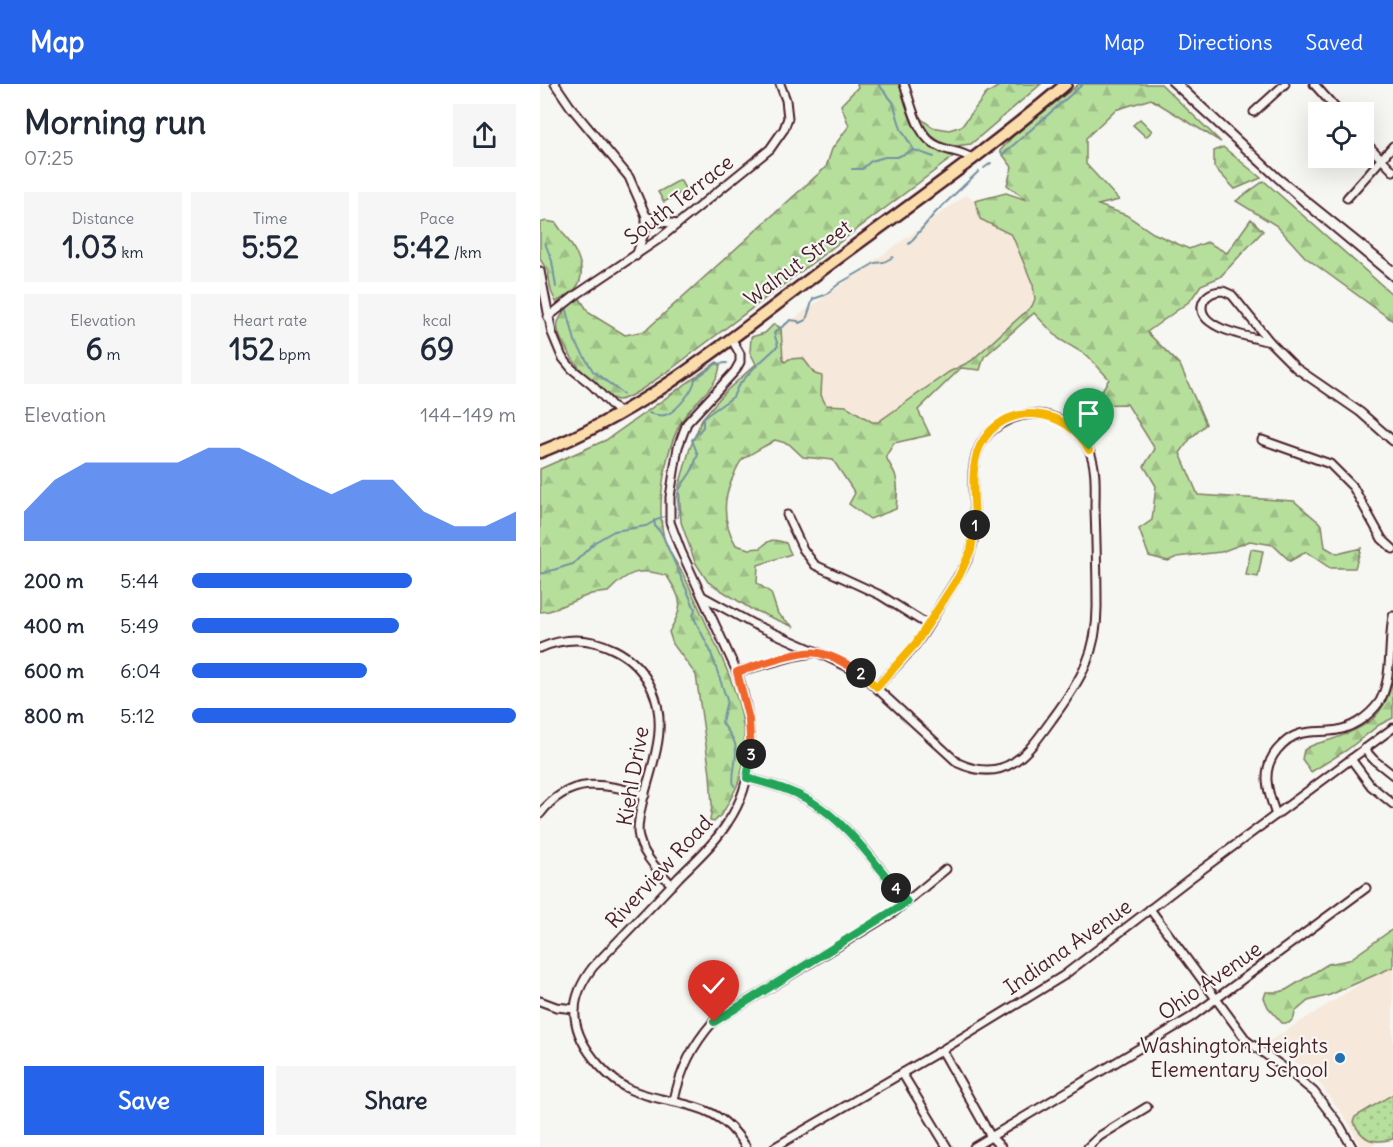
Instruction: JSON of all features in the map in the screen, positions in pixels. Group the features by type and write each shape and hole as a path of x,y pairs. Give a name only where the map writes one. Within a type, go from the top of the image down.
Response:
{"main road":[{"name":"Walnut Street","path":"540,452 620,414 670,383 971,158 1066,84"}],"street":[{"path":"555,84 628,177 646,216 646,228 636,256"},
{"name":"South Terrace","path":"548,317 576,295 636,256 751,165 778,140 788,118 786,100 780,84"},
{"path":"904,84 926,137 940,147 962,152 971,158"},
{"path":"1254,112 1285,84"},
{"path":"1314,84 1330,102"},
{"path":"1347,198 1393,147"},
{"path":"1374,152 1393,171"},
{"path":"646,216 656,221 677,224"},
{"path":"540,271 548,317 556,344 568,365 620,414"},
{"path":"1270,342 1210,324 1202,312 1206,298 1214,292 1228,292 1270,342 1296,368 1360,412 1393,441"},
{"name":"Riverview Road","path":"731,338 739,351 740,362 735,371 687,423 678,447 671,484 671,525 737,672 747,707 751,734 747,778 743,793 729,822 717,837 593,967 580,988 575,1020 580,1038 592,1058 605,1072 631,1090 699,1107 721,1119 738,1135 746,1147"},
{"path":"702,596 753,624 853,668 877,687 948,756 965,766 984,770 1002,768 1020,759 1036,742 1082,676 1092,650 1097,626 1093,461 1086,442 1073,429 1054,418 1027,414 1000,425 985,438 977,453 974,470 975,536 959,576 916,643 877,687"},
{"path":"1262,440 1330,464 1353,487 1382,538 1393,549"},
{"path":"787,515 803,549 815,565 880,595 928,625"},
{"path":"1276,815 1266,778 1271,758 1283,743 1296,735 1329,732 1349,727 1376,707 1390,676 1393,616"},
{"name":"Kiehl Drive","path":"540,648 560,641 590,641 616,650 645,676 655,696 660,723 658,743 638,823 640,840 650,859 672,885"},
{"path":"737,672 817,652"},
{"name":"Indiana Avenue","path":"775,1147 942,1050 1063,976 1393,728"},
{"path":"1364,749 1393,775"},
{"path":"1351,759 1371,786 1393,804"},
{"path":"747,778 787,790 821,808 842,826 907,902"},
{"path":"540,814 554,798 579,786 599,784 645,795"},
{"path":"674,1100 685,1063 696,1042 714,1022 907,902 946,869"},
{"name":"Ohio Avenue","path":"974,1147 1166,1033 1216,1000 1366,888"},
{"path":"1150,909 1247,1041 1314,1092 1340,1126 1352,1147"},
{"path":"540,1001 556,1007 575,1009"},
{"path":"942,1050 991,1137 1001,1147"},
{"path":"902,1073 947,1147"},
{"path":"1088,1147 1100,1136 1148,1107"}],"shaded area":[{"path":"966,195 975,201 980,219 1012,235 1033,285 1035,299 1032,306 971,361 949,372 878,422 872,422 846,406 826,405 815,374 803,358 789,359 785,363 783,360 781,328"},
{"name":"Washington Heights Elementary School","path":"1393,963 1393,1140 1361,1147 1348,1122 1311,1072 1265,1044"}],"green space":[{"path":"857,84 899,84 915,128 929,143 953,157 644,388 629,397 618,400 600,389 579,367 562,342 558,322 564,311 579,297 589,313 625,335 645,331 826,167 832,149 849,126 841,105 858,87"},
{"path":"1002,84 1041,84 971,144 955,146 942,143 928,133 919,117 932,127 949,130 962,126 986,94"},
{"path":"1079,84 1161,84 1221,142 1151,99 1115,110 1086,138 1086,164 1119,200 1098,205 1126,215 1153,233 1189,249 1207,242 1227,253 1251,219 1263,231 1220,277 1201,285 1190,301 1147,332 1180,365 1206,424 1190,439 1180,453 1198,495 1294,501 1322,525 1325,547 1337,554 1361,548 1355,568 1330,568 1306,552 1290,561 1273,545 1250,541 1221,552 1177,557 1168,561 1149,556 1139,529 1152,520 1156,486 1144,466 1155,449 1127,404 1093,405 1109,379 1088,356 1059,339 1034,313 984,357 980,370 961,368 918,410 930,435 894,443 886,456 896,478 896,509 870,519 849,504 855,493 833,460 803,457 789,444 775,440 741,462 727,494 728,528 736,545 749,549 761,548 772,540 786,543 791,554 758,565 757,583 771,593 778,614 794,627 751,609 708,582 695,562 681,522 679,486 690,448 702,419 725,392 756,364 750,352 751,337 765,333 774,324 781,328 783,360 785,362 789,359 803,358 815,374 822,376 821,395 826,405 846,406 872,422 878,422 949,372 971,361 1032,306 1035,299 1033,285 1012,235 980,219 975,201 1006,193 1027,200 1007,185 1012,167 1000,151 1013,136"},
{"path":"1140,119 1152,131 1146,137 1133,125"},
{"path":"1223,147 1261,178 1235,189 1214,167 1214,151"},
{"path":"680,180 686,190 664,202 658,192"},
{"path":"1264,181 1393,295 1393,321 1305,257 1277,226 1236,201"},
{"path":"546,221 556,223 576,254 581,271 576,288 556,302 551,291 548,272 540,259 540,223"},
{"path":"717,362 720,364 715,380 683,419 671,445 664,477 661,510 665,543 687,581 719,651 741,713 744,755 741,776 726,807 714,822 710,821 712,805 710,774 696,675 673,644 669,632 677,616 679,598 667,576 641,572 621,580 608,592 591,594 549,611 540,612 540,469 606,440"},
{"path":"1251,549 1263,551 1258,577 1246,575"},
{"path":"1393,679 1393,718 1379,725 1347,750 1311,772 1302,759 1304,750 1354,731 1372,719 1385,703"},
{"path":"1393,929 1393,967 1330,995 1308,1001 1295,1012 1294,1018 1289,1023 1282,1023 1268,1007 1264,998 1266,992 1286,990 1328,964 1349,960"},
{"path":"1393,1094 1393,1139 1369,1140 1353,1122 1355,1117"}],"waterway":[{"path":"878,84 893,102 901,129 914,150 934,157"},
{"path":"1002,155 1083,84"},
{"path":"852,169 862,169 871,161 885,157 897,157 914,150"},
{"path":"984,168 991,163"},
{"path":"909,244 935,213 979,171"},
{"path":"545,243 552,261 556,287"},
{"path":"678,517 678,493 698,455 692,440 703,427 703,418 733,397 738,386 778,346 774,333 790,320 799,323 806,320 813,299 825,295 840,283 875,263 884,262 893,257"},
{"path":"567,310 575,341 593,371 623,394"},
{"path":"649,413 663,415 672,412 689,394 695,379 716,364 727,363"},
{"path":"540,574 573,564 595,542 614,531 646,526 662,517"},
{"path":"654,520 695,609 693,616 710,650 727,700 722,722 732,737 736,750 734,786"}],"railway":[{"path":"1168,84 1302,206 1393,282"},
{"path":"1184,84 1280,174 1393,265"}],"place":[{"name":"Washington Heights Elementary School","path":"1340,1058"}],"route":[{"path":"714,1022 725,1013 855,936 907,902 842,826 821,808 787,790 747,778 750,765 751,734 747,707 737,672 772,661 817,652 853,668 877,687 916,643 959,576 969,555 975,536 974,470 979,448 985,438 1000,425 1018,416 1047,415 1073,429 1086,442 1089,450"}]}
